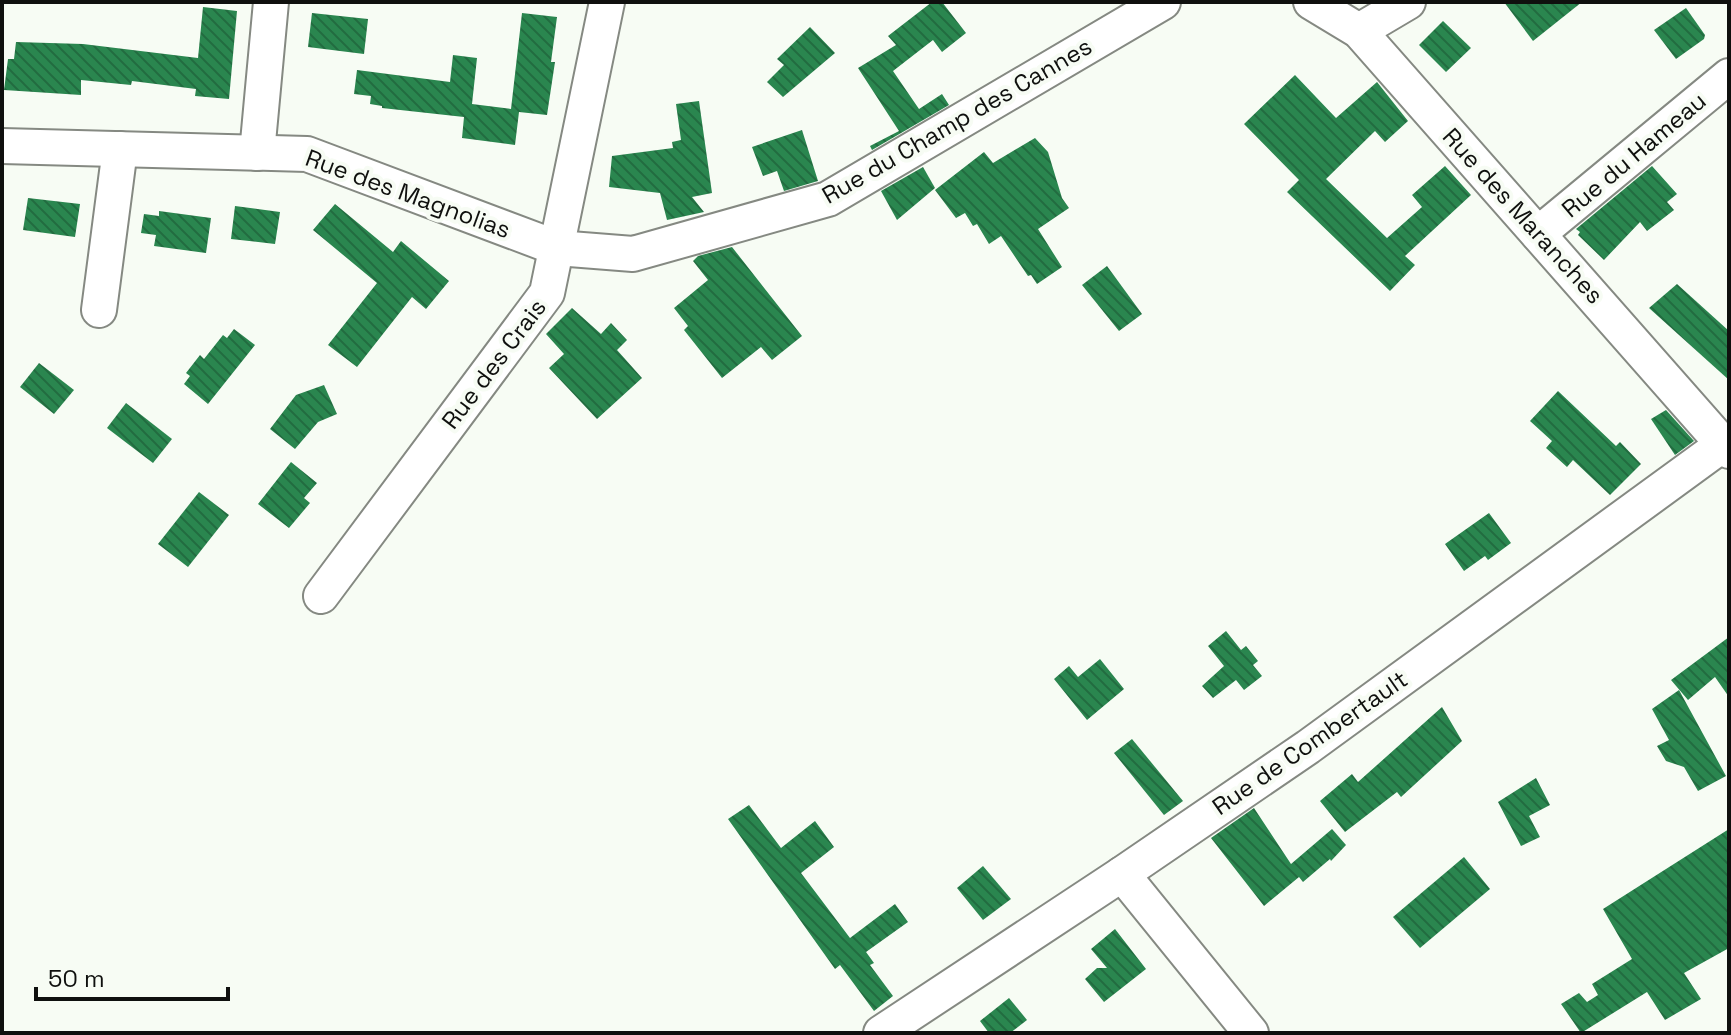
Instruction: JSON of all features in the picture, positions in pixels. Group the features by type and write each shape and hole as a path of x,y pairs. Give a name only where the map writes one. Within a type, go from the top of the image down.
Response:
{"street":[{"path":"257,153 271,2"},
{"name":"Rue des Crais","path":"321,596 547,293 607,2"},
{"name":"Rue du Champ des Cannes","path":"557,248 633,254 828,199 1163,2"},
{"name":"Rue des Maranches","path":"1311,2 1359,31 1727,445"},
{"path":"1359,31 1408,2"},
{"name":"Rue du Hameau","path":"1538,234 1729,76"},
{"name":"Rue des Magnolias","path":"2,146 307,154 557,248"},
{"path":"99,310 120,149"},
{"name":"Rue de Combertault","path":"881,1033 1308,747 1727,445"},
{"path":"1122,874 1251,1033"}],"building":[{"path":"932,2 942,2 966,33 942,52 933,40 893,71 919,109 942,94 949,105 872,150 870,146 899,131 858,68 896,45 888,36"},
{"path":"1504,2 1582,2 1533,41"},
{"path":"203,7 237,11 229,99 195,96 196,89 132,81 131,85 81,80 81,95 4,90 8,59 14,59 16,42 83,44 198,58"},
{"path":"1686,8 1705,35 1704,39 1676,59 1654,30"},
{"path":"312,13 368,19 364,54 308,47"},
{"path":"522,13 557,17 551,62 555,62 547,115 519,112 515,145 462,138 464,117 382,108 370,104 371,96 354,94 357,70 450,82 453,55 477,58 472,104 511,109"},
{"path":"1443,21 1471,48 1446,72 1419,45"},
{"path":"810,27 835,53 783,97 767,82 784,65 777,59"},
{"path":"1295,75 1336,118 1377,82 1408,121 1385,142 1375,131 1326,179 1387,238 1422,207 1412,195 1445,166 1471,195 1405,256 1415,265 1390,291 1287,192 1299,180 1244,124"},
{"path":"699,101 712,193 692,197 704,212 667,220 660,193 609,187 612,156 673,148 672,142 681,140 676,104"},
{"path":"802,130 818,181 784,191 777,171 763,176 752,147"},
{"path":"1035,138 1048,152 1062,198 1069,208 1038,229 1062,267 1037,284 1001,236 989,244 977,224 973,226 965,213 956,218 935,190 984,152 993,163"},
{"path":"1652,166 1677,194 1667,202 1674,210 1647,231 1640,222 1604,260 1578,235 1580,232 1576,229"},
{"path":"923,167 935,188 897,220 881,191"},
{"path":"28,198 80,204 75,237 23,230"},
{"path":"335,204 393,252 401,241 449,281 426,309 412,297 357,367 328,345 377,283 313,230"},
{"path":"235,206 280,212 275,244 231,239"},
{"path":"159,211 211,218 206,253 154,246 156,235 141,233 144,214 159,216"},
{"path":"732,247 802,336 772,360 761,347 722,378 684,330 688,326 674,308 708,280 693,261 698,256"},
{"path":"1107,266 1142,314 1119,331 1082,285"},
{"path":"1677,284 1729,331 1729,380 1649,308"},
{"path":"572,308 601,334 611,323 627,340 617,350 642,378 597,419 549,368 564,354 546,334"},
{"path":"234,329 255,345 208,404 184,384 190,376 186,373 200,355 204,359 223,335 227,338"},
{"path":"39,363 74,390 54,414 20,387"},
{"path":"324,385 337,414 318,422 295,449 270,429 296,395"},
{"path":"1558,391 1616,446 1620,442 1641,464 1610,495 1573,460 1567,467 1546,448 1552,441 1530,421"},
{"path":"126,403 172,439 153,463 107,428"},
{"path":"1666,410 1694,441 1675,455 1651,419"},
{"path":"291,462 317,483 304,498 310,503 289,528 258,504"},
{"path":"199,492 229,515 188,567 158,544"},
{"path":"1489,513 1511,543 1488,560 1485,556 1464,571 1445,544"},
{"path":"1226,631 1241,650 1246,646 1258,661 1253,665 1262,676 1244,690 1236,680 1213,698 1202,686 1224,666 1208,646"},
{"path":"1729,637 1729,697 1715,677 1688,700 1671,680"},
{"path":"1100,659 1124,689 1087,720 1054,679 1069,666 1078,677"},
{"path":"1679,690 1726,776 1698,791 1684,767 1666,761 1657,746 1669,740 1652,709"},
{"path":"1442,707 1462,741 1401,797 1397,792 1345,832 1320,801 1352,774 1358,782"},
{"path":"1132,739 1183,801 1164,815 1114,753"},
{"path":"1536,778 1550,805 1529,816 1540,837 1521,846 1498,802"},
{"path":"749,805 781,848 815,821 834,847 801,873 850,938 895,904 908,922 866,952 874,963 870,965 893,996 874,1011 840,965 835,969 728,819"},
{"path":"1254,808 1291,864 1332,829 1346,845 1303,882 1299,877 1264,906 1211,838"},
{"path":"1729,829 1729,948 1684,973 1701,999 1665,1020 1647,992 1581,1033 1561,1004 1579,993 1587,1002 1598,995 1592,984 1632,959 1603,909"},
{"path":"1464,857 1490,889 1420,948 1393,917"},
{"path":"983,866 1011,899 983,920 957,888"},
{"path":"1115,929 1146,969 1104,1002 1085,979 1097,968 1107,968 1091,949"},
{"path":"1009,998 1027,1020 1010,1033 989,1033 980,1021"}]}
